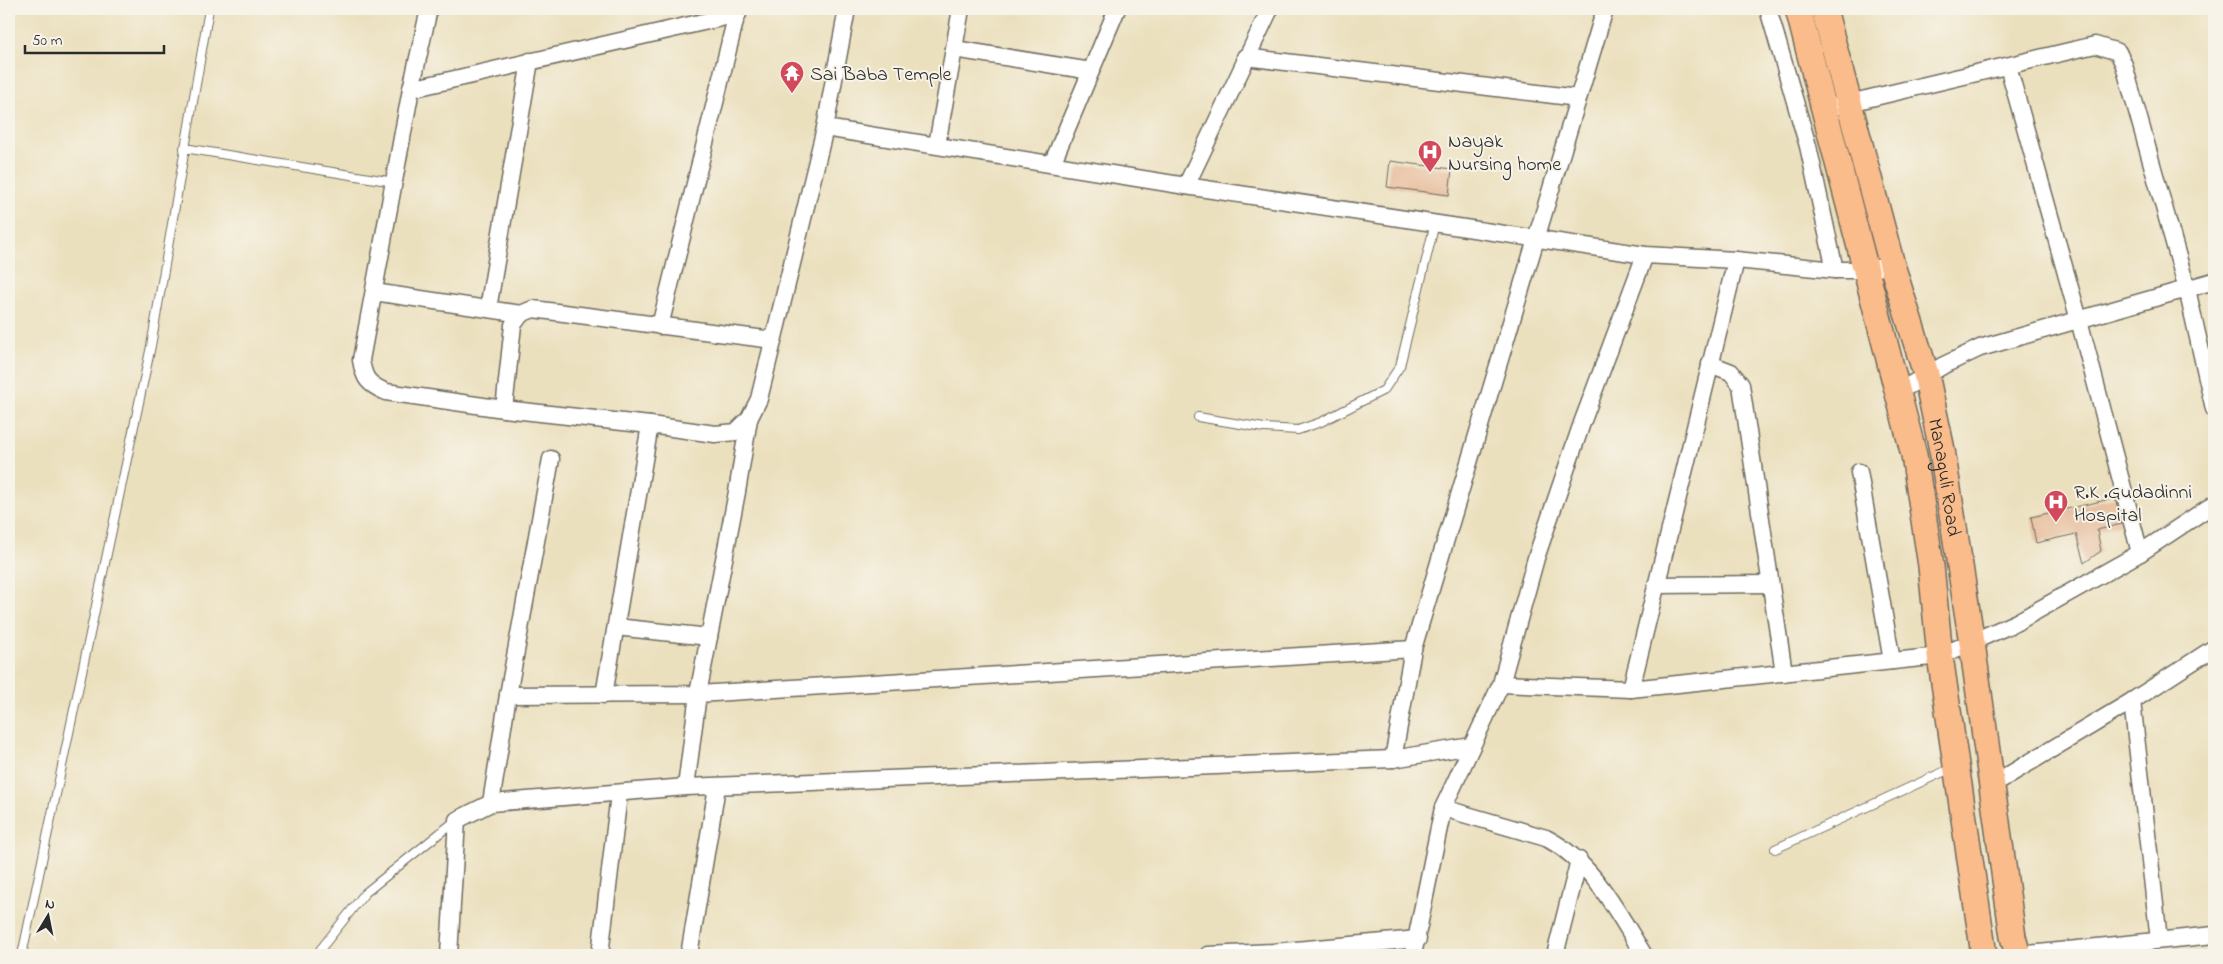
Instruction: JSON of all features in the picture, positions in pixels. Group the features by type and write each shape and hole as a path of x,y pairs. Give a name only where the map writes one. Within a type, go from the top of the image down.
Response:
{"main road":[{"name":"Managuli Road","path":"1798,9 1867,270 1915,465 1931,566 1940,656 1984,955"},
{"name":"Managuli Road","path":"1824,9 1892,265 1926,374 1942,450 1972,643 2013,937 2018,955"}],"street":[{"path":"429,9 411,89 374,292 362,360 363,375 372,386 386,392 504,409 715,434 736,432 749,420"},
{"path":"686,787 698,694 749,420 759,399 825,128 848,9"},
{"path":"937,145 961,9"},
{"path":"1052,164 1117,9"},
{"path":"1186,186 1270,9"},
{"path":"1393,759 1413,648 1605,9"},
{"path":"1768,9 1808,146 1835,270"},
{"path":"411,89 738,11 660,326"},
{"path":"1824,109 1921,84 2095,45 2118,52 2187,290 2214,409"},
{"path":"954,48 1091,71"},
{"path":"1246,57 1578,98"},
{"path":"488,309 530,62"},
{"path":"2008,66 2079,320 2140,553"},
{"path":"825,128 1186,186 1645,255 1736,260 1835,270 1867,270 1892,265"},
{"path":"1414,955 1443,808 1470,746 1501,684 1536,558 1582,423 1645,255"},
{"path":"1631,689 1736,260"},
{"path":"1898,392 1926,374 1980,348 2214,281"},
{"path":"374,292 521,314"},
{"path":"504,409 512,326 521,314 533,309 773,340"},
{"path":"1710,364 1731,372 1740,384 1784,673"},
{"path":"604,695 650,425"},
{"path":"491,802 508,695 551,459"},
{"path":"1859,472 1892,661"},
{"path":"1501,684 1631,689 1940,656 2017,622 2140,553 2214,504"},
{"path":"1656,585 1770,584"},
{"path":"616,627 709,637"},
{"path":"508,695 698,694 1413,648"},
{"path":"1992,786 2214,649"},
{"path":"2132,701 2159,940"},
{"path":"449,955 457,820 491,802 619,794 686,787 1393,759 1470,746"},
{"path":"689,955 717,787"},
{"path":"600,955 619,794"},
{"path":"1443,808 1546,838 1559,845 1579,860 1600,887 1644,955"},
{"path":"1555,955 1579,860"},
{"path":"2018,955 2214,934"},
{"path":"1208,955 1273,954 1418,939"}],"lane":[{"path":"22,955 151,346 209,9"},
{"path":"184,148 394,182"},
{"path":"1198,417 1264,428 1298,430 1321,422 1384,390 1400,366 1435,223"},
{"path":"1775,849 1956,767"},
{"path":"316,955 364,893 457,820"}],"building":[{"path":"1390,161 1452,169 1449,195 1387,187"},
{"path":"2115,498 2122,524 2097,530 2101,551 2084,563 2076,534 2036,543 2031,517"}],"place":[{"name":"Sai Baba Temple","path":"792,94"},
{"name":"Nayak Nursing home","path":"1430,173"},
{"name":"R.K .Gudadinni Hospital","path":"2056,523"}]}
